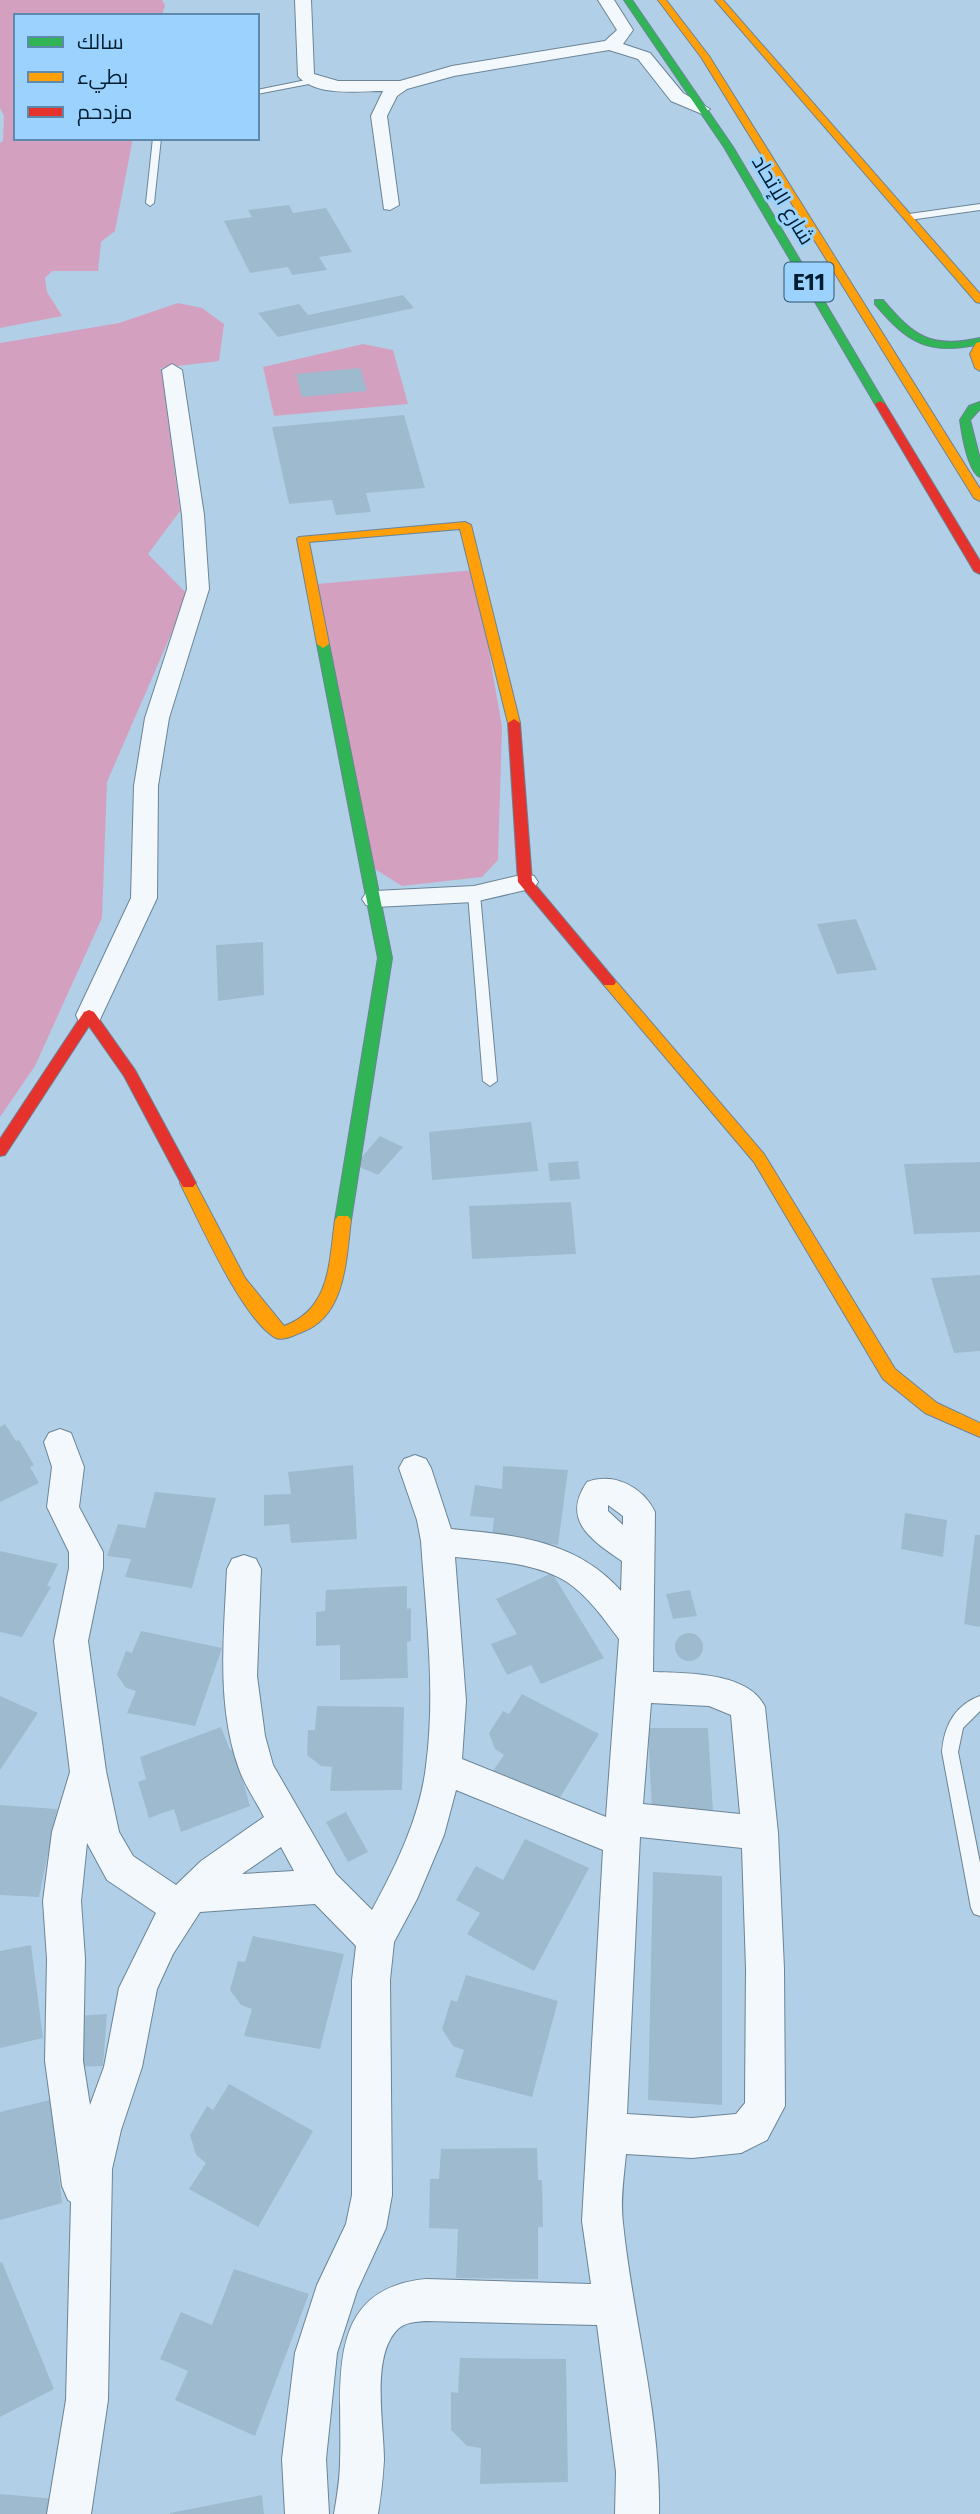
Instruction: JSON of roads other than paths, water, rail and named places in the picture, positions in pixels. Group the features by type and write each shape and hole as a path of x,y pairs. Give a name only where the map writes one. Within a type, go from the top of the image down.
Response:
{"main road":[{"name":"شارع الإتحاد","path":"628,0 702,108 781,235 980,571"},
{"name":"شارع الإتحاد","path":"662,0 705,56 980,498"},
{"path":"719,0 980,300"},
{"path":"802,208 839,249 902,331 914,341 935,347 959,349 980,343"},
{"path":"980,343 975,354 980,368"},
{"path":"980,405 973,408 965,420 968,440 980,474"},
{"path":"0,1151 89,1015 130,1074 263,1317 281,1333 300,1330 316,1320 331,1298 385,958 303,539 465,525 513,714 525,882 759,1158 889,1374 919,1402 960,1424 980,1430"}],"street":[{"path":"303,0 304,70 311,81 330,85 401,86"},
{"path":"390,205 379,116 390,93 401,86 452,71 610,45 621,38 625,30 606,0"},
{"path":"610,45 643,56 677,97 702,108"},
{"path":"89,1015 144,898 146,786 157,718 198,589 193,515 172,370"},
{"path":"374,899 474,894 525,882"},
{"path":"60,1442 68,1467 63,1507 86,1552 86,1568 71,1641 88,1771 102,1836 112,1856 120,1868 141,1884 185,1901 324,1886"},
{"path":"307,2514 304,2459 316,2353 338,2285 366,2228 372,2194 371,1980 376,1939 404,1887 426,1835 444,1768 449,1701 437,1541 433,1520 415,1468"},
{"path":"437,1541 486,1546 558,1561 580,1573 636,1634"},
{"path":"637,2514 638,2472 629,2394 602,2221 604,2133 635,1687 639,1554"},
{"path":"244,1569 240,1676 247,1736 257,1770 324,1886 340,1906 376,1939"},
{"path":"604,2133 713,2136 742,2133 759,2120 765,2106 765,1969 760,1833 748,1707 738,1699 719,1692 635,1687"},
{"path":"444,1768 623,1830 760,1833"},
{"path":"88,1771 70,1832 62,1901 66,1959 64,2061 88,2233"},
{"path":"69,2514 87,2400 88,2233 92,2169 123,2067 138,1988 160,1941 185,1901 214,1872 288,1821"},
{"path":"356,2514 362,2458 360,2380 367,2341 382,2315 400,2303 426,2300 615,2305"}],"lane":[{"path":"259,92 311,81"},
{"path":"150,202 157,140"},
{"path":"909,216 980,207"},
{"path":"474,894 490,1081"},
{"path":"980,1703 958,1720 951,1735 950,1752 980,1908"}]}
